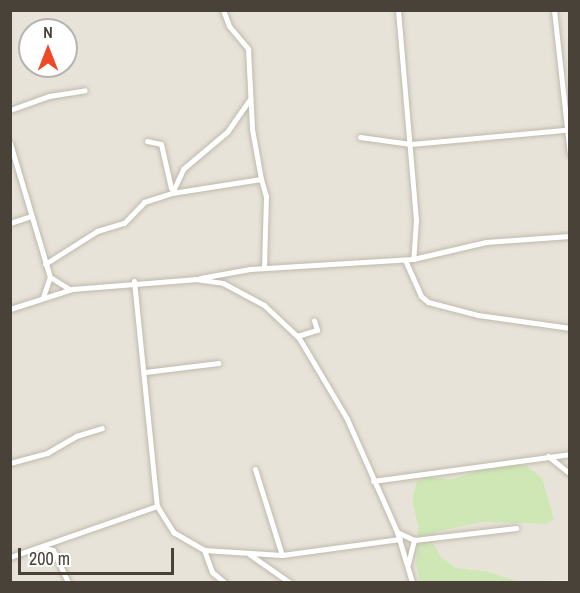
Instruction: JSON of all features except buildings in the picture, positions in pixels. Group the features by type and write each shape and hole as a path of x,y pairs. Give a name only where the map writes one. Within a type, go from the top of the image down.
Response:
{"street":[{"path":"223,10 229,26 248,49 250,99 261,178 266,196 264,268"},
{"path":"398,10 416,220 413,259"},
{"path":"554,10 570,153"},
{"path":"563,78 570,75"},
{"path":"11,112 49,96 85,90"},
{"path":"171,191 183,169 227,132 250,99"},
{"path":"360,137 411,144 566,130"},
{"path":"147,141 161,144 171,191"},
{"path":"10,143 50,277 61,287 72,289"},
{"path":"45,264 97,231 124,223 144,202 171,191 261,178"},
{"path":"10,223 31,216"},
{"path":"10,309 72,289 134,281 195,279 264,268 405,260 486,242 570,236"},
{"path":"405,260 421,296 428,302 478,315 570,328"},
{"path":"43,297 50,277"},
{"path":"195,279 223,283 241,291 264,305 297,336 346,419 400,539 412,582"},
{"path":"134,281 157,506 173,532 204,550 282,555 400,539"},
{"path":"297,336 317,330 314,320"},
{"path":"145,372 218,363"},
{"path":"10,463 47,453 76,436 102,428"},
{"path":"374,481 512,465 548,456 570,454"},
{"path":"548,456 570,474"},
{"path":"255,469 282,555"},
{"path":"10,557 157,506"},
{"path":"397,532 414,540 516,528"},
{"path":"408,567 414,540"},
{"path":"40,547 53,550 68,582"},
{"path":"204,550 212,572 224,582"},
{"path":"249,553 289,582"}],"shaded area":[{"path":"10,11 569,11 569,580 520,582 486,571 456,568 441,557 431,541 436,532 482,522 546,524 499,463 454,479 425,477 412,500 418,527 416,564 420,582 11,582"}],"green space":[{"path":"499,463 527,466 542,478 554,519 546,524 482,522 436,532 431,540 441,557 456,568 486,571 520,582 420,582 416,564 418,527 412,500 417,481 425,477 454,479"}]}
